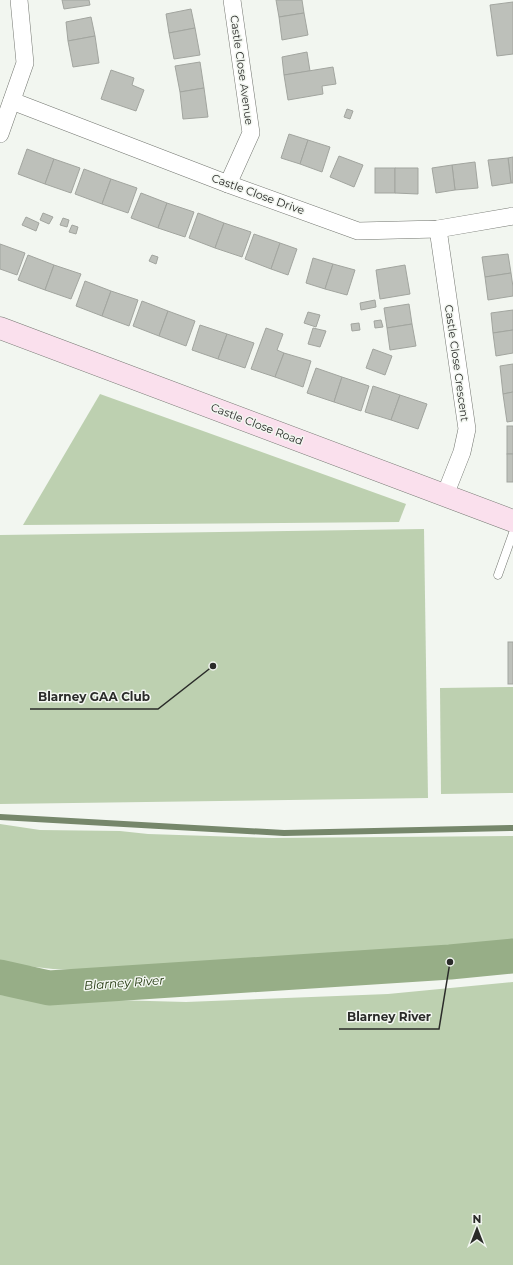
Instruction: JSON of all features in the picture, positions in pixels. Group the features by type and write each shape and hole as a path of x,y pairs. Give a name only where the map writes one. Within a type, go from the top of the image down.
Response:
{"street":[{"path":"0,134 25,63 19,0"},
{"name":"Castle Close Avenue","path":"228,184 251,133 232,0"},
{"name":"Castle Close Drive","path":"12,102 228,184 358,231 438,229 513,216"},
{"name":"Castle Close Crescent","path":"438,229 466,429 462,452 445,495"},
{"name":"Castle Close Road","path":"0,328 513,521"}],"lane":[{"path":"498,575 513,533"}],"green space":[{"path":"100,394 406,504 399,522 23,525"},
{"path":"424,529 428,798 0,804 0,535"},
{"path":"513,687 513,793 441,794 440,688"},
{"path":"0,824 40,830 120,831 148,834 272,838 513,836 513,948 458,952 383,964 241,961 79,970 53,969 0,963"},
{"path":"513,982 513,1265 0,1265 0,995 40,998 186,1002 388,994"}],"building":[{"path":"62,0 89,0 90,5 64,9"},
{"path":"276,0 302,0 304,13 279,17"},
{"path":"513,2 513,54 497,56 490,5"},
{"path":"191,9 195,28 169,33 166,14"},
{"path":"304,13 308,35 282,40 279,17"},
{"path":"91,17 95,36 68,41 66,22"},
{"path":"195,28 200,55 174,59 169,33"},
{"path":"95,36 99,63 73,67 68,41"},
{"path":"307,52 310,71 284,75 282,57"},
{"path":"200,62 204,88 180,92 175,66"},
{"path":"333,67 336,84 322,86 323,94 288,100 284,75"},
{"path":"111,70 134,78 132,85 144,90 136,111 101,99"},
{"path":"204,88 208,117 183,119 180,92"},
{"path":"347,109 353,111 350,119 344,117"},
{"path":"289,134 308,140 300,164 281,158"},
{"path":"308,140 330,147 322,172 300,164"},
{"path":"27,149 54,159 45,184 18,174"},
{"path":"339,156 363,165 354,187 330,177"},
{"path":"513,157 513,183 511,183 508,158"},
{"path":"508,158 511,183 492,186 488,160"},
{"path":"54,159 80,168 71,193 45,184"},
{"path":"475,162 478,188 455,190 452,165"},
{"path":"452,165 455,190 436,193 432,168"},
{"path":"375,168 395,168 395,193 375,193"},
{"path":"395,168 418,168 418,194 395,193"},
{"path":"84,169 111,179 102,204 75,194"},
{"path":"111,179 137,188 128,213 102,204"},
{"path":"141,193 167,203 158,228 131,218"},
{"path":"167,203 194,212 185,237 158,228"},
{"path":"43,213 53,217 49,224 40,220"},
{"path":"198,213 224,223 215,248 189,238"},
{"path":"26,217 39,223 36,231 22,225"},
{"path":"63,218 69,220 67,227 60,225"},
{"path":"224,223 251,232 242,257 215,248"},
{"path":"72,225 78,227 76,234 69,232"},
{"path":"254,234 280,243 271,269 245,259"},
{"path":"280,243 297,249 288,275 271,269"},
{"path":"0,244 25,253 17,275 0,269"},
{"path":"508,254 511,273 485,277 482,257"},
{"path":"28,255 54,265 45,290 18,280"},
{"path":"152,255 158,257 156,264 149,261"},
{"path":"313,258 333,264 325,289 306,283"},
{"path":"333,264 355,270 347,295 325,289"},
{"path":"54,265 81,274 71,299 45,290"},
{"path":"405,265 410,294 380,299 376,270"},
{"path":"511,273 513,296 488,300 485,277"},
{"path":"85,281 111,291 102,316 76,306"},
{"path":"111,291 138,300 129,326 102,316"},
{"path":"375,300 376,307 361,310 360,303"},
{"path":"142,301 168,311 159,336 133,326"},
{"path":"409,304 412,324 387,328 384,308"},
{"path":"513,310 513,330 493,333 491,313"},
{"path":"168,311 195,321 186,346 159,336"},
{"path":"308,312 320,315 316,327 304,323"},
{"path":"381,320 383,327 375,328 374,321"},
{"path":"359,323 360,330 352,331 351,324"},
{"path":"412,324 416,346 390,350 387,328"},
{"path":"200,325 227,334 218,359 192,350"},
{"path":"266,328 283,334 277,350 284,353 275,377 251,369"},
{"path":"313,328 326,331 320,347 308,344"},
{"path":"513,330 513,353 496,356 493,333"},
{"path":"227,334 254,343 245,368 218,359"},
{"path":"373,349 392,356 385,375 366,368"},
{"path":"284,353 311,361 303,387 275,377"},
{"path":"513,364 513,392 503,394 500,366"},
{"path":"316,368 342,377 334,402 307,393"},
{"path":"342,377 369,386 361,411 334,402"},
{"path":"373,386 400,395 391,420 365,412"},
{"path":"513,392 513,421 507,422 503,394"},
{"path":"400,395 427,404 418,429 391,420"},
{"path":"507,426 513,426 513,454 507,454"},
{"path":"507,454 513,454 513,482 507,482"},
{"path":"508,642 513,642 513,684 508,684"}],"waterway":[{"path":"0,817 284,833 513,828"},
{"name":"Blarney River","path":"0,977 49,988 450,962 513,956"}],"place":[{"name":"Blarney GAA Club","path":"213,666"},
{"name":"Blarney River","path":"450,962"}]}
